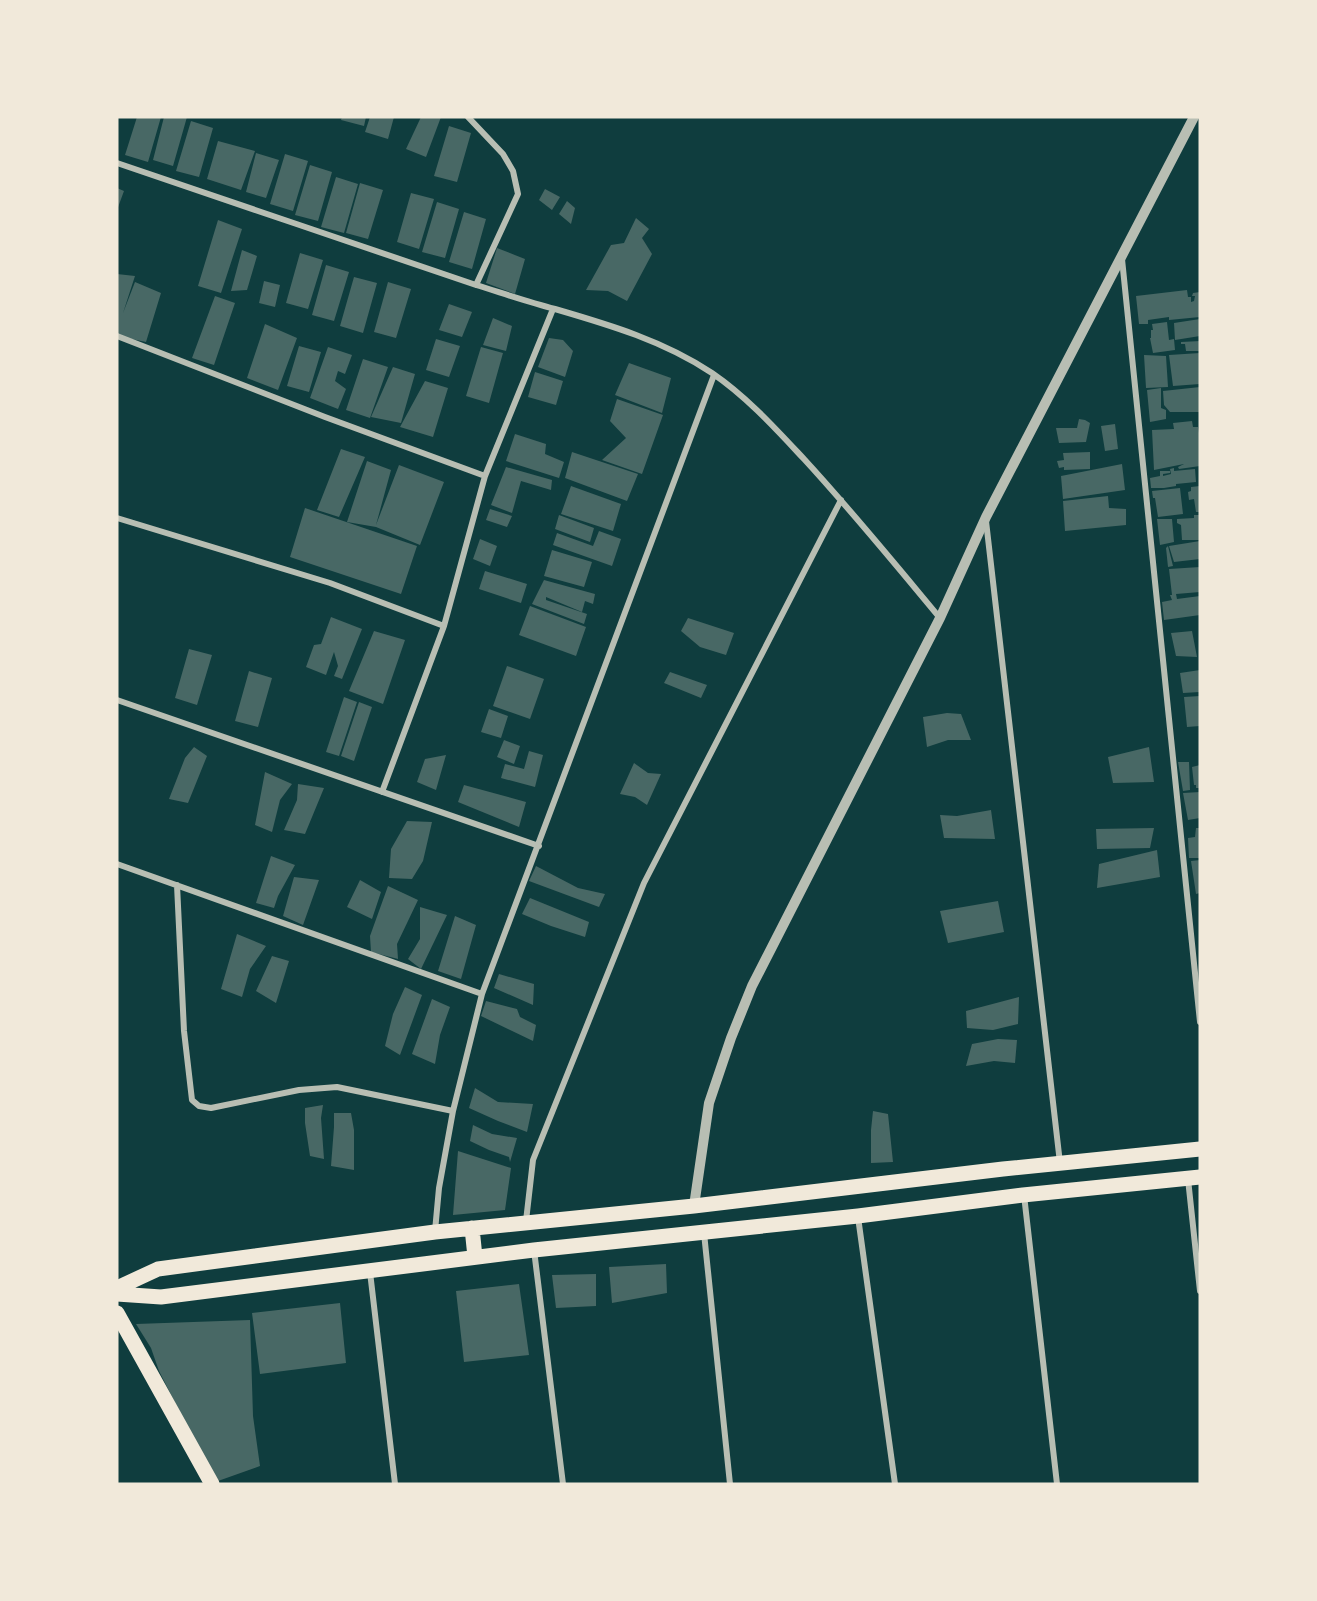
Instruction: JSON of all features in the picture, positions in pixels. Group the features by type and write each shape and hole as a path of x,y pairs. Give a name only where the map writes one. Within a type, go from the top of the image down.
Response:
{"main road":[{"path":"117,1288 158,1269 435,1232 694,1206 1003,1169 1200,1149"},
{"path":"1117,1157 1120,1185"},
{"path":"117,1294 161,1297 534,1250 1194,1178"},
{"path":"472,1228 475,1257"},
{"path":"117,1313 212,1484"}],"street":[{"path":"468,117 502,154 513,171 518,194 476,285"},
{"path":"694,1206 709,1103 752,986 940,618 986,517 1194,117"},
{"path":"117,163 476,285 596,320 666,346 714,375 744,398 776,429 841,500 940,618"},
{"path":"1122,258 1200,1022"},
{"path":"382,792 444,626 485,476 553,309"},
{"path":"117,336 485,476"},
{"path":"435,1232 439,1188 453,1111 482,994 714,375"},
{"path":"526,1222 533,1160 644,883 841,500"},
{"path":"986,517 1060,1164"},
{"path":"117,518 330,583 444,626"},
{"path":"117,699 539,846"},
{"path":"117,864 482,994"},
{"path":"177,885 184,1031 192,1100 199,1106 211,1108 299,1090 337,1087 453,1111"},
{"path":"1194,1178 1200,1291"},
{"path":"1023,1195 1057,1484"},
{"path":"858,1216 895,1484"},
{"path":"704,1232 730,1484"},
{"path":"534,1250 563,1484"},
{"path":"370,1272 395,1484"}],"building":[{"path":"137,117 161,117 148,162 125,155"},
{"path":"164,117 187,117 173,166 153,160"},
{"path":"342,117 366,117 364,126 341,120"},
{"path":"370,117 394,117 388,139 365,132"},
{"path":"421,117 441,117 426,157 406,149"},
{"path":"191,121 213,128 199,177 176,171"},
{"path":"449,126 471,133 457,182 434,176"},
{"path":"218,141 255,151 241,190 207,179"},
{"path":"256,153 279,160 266,198 246,192"},
{"path":"285,154 308,161 293,211 270,204"},
{"path":"310,165 332,172 318,221 295,215"},
{"path":"336,177 358,184 344,233 321,227"},
{"path":"360,183 383,190 368,239 346,233"},
{"path":"117,188 124,191 117,210"},
{"path":"545,189 560,197 552,210 539,200"},
{"path":"411,193 434,199 419,249 397,242"},
{"path":"567,201 575,208 571,224 559,214"},
{"path":"437,202 459,209 445,258 422,252"},
{"path":"464,212 486,219 472,269 449,262"},
{"path":"636,218 649,229 642,238 652,254 627,301 608,291 586,290 611,245 624,243"},
{"path":"218,220 242,229 221,293 198,286"},
{"path":"497,248 525,259 515,294 486,283"},
{"path":"242,250 257,256 247,290 231,291"},
{"path":"300,253 323,260 308,309 286,303"},
{"path":"326,265 349,272 334,321 312,315"},
{"path":"117,274 135,276 123,313 135,282 161,293 146,342 117,336"},
{"path":"354,277 377,283 363,333 340,326"},
{"path":"264,281 280,285 275,307 259,303"},
{"path":"388,282 411,289 396,338 374,332"},
{"path":"1187,290 1191,302 1194,301 1193,293 1200,292 1200,317 1169,320 1169,317 1148,320 1148,324 1139,324 1136,296"},
{"path":"215,296 235,303 214,365 192,358"},
{"path":"449,304 472,312 462,337 439,330"},
{"path":"493,318 512,326 506,351 483,345"},
{"path":"1200,319 1200,336 1175,340 1174,323"},
{"path":"1167,322 1169,340 1174,339 1175,350 1153,353 1150,338 1151,330 1153,330 1152,324"},
{"path":"265,324 297,338 278,390 247,378"},
{"path":"549,338 563,340 573,351 565,377 538,367"},
{"path":"436,339 460,346 449,377 426,370"},
{"path":"1200,341 1200,351 1186,351 1185,344 1181,344 1181,342"},
{"path":"299,346 321,352 309,392 287,386"},
{"path":"328,347 352,355 345,374 338,371 335,381 346,389 338,409 310,398"},
{"path":"481,347 503,353 489,403 466,396"},
{"path":"1200,353 1200,384 1173,386 1169,355"},
{"path":"1144,355 1166,356 1168,387 1146,388"},
{"path":"363,359 388,367 370,418 346,410"},
{"path":"629,363 671,378 662,413 615,395"},
{"path":"393,367 415,374 401,423 371,417"},
{"path":"535,372 563,381 556,405 528,397"},
{"path":"425,381 448,388 433,437 400,427"},
{"path":"1200,387 1200,412 1170,412 1164,405 1163,391"},
{"path":"1161,388 1161,408 1166,410 1166,419 1150,422 1147,390"},
{"path":"617,399 663,415 642,474 602,460 626,438 610,421"},
{"path":"1079,419 1090,423 1086,442 1059,443 1056,428 1077,428"},
{"path":"1192,421 1193,427 1198,427 1200,433 1200,466 1179,469 1178,467 1184,464 1154,470 1152,430 1174,429 1173,423"},
{"path":"1115,424 1118,449 1105,451 1101,426"},
{"path":"515,434 546,444 545,454 564,462 559,478 506,461"},
{"path":"341,449 365,457 339,517 317,510"},
{"path":"572,452 638,474 627,501 565,478"},
{"path":"1090,452 1090,469 1064,470 1064,467 1059,468 1057,461 1064,460 1063,453"},
{"path":"367,461 391,470 376,525 399,465 444,482 420,545 376,527 347,522"},
{"path":"1122,464 1125,490 1063,499 1061,476"},
{"path":"506,467 552,480 551,490 521,481 512,513 491,505"},
{"path":"1174,468 1174,471 1195,469 1196,482 1151,488 1150,478 1160,476 1160,471 1170,471 1163,476 1171,474 1170,469"},
{"path":"571,486 621,504 613,531 561,514"},
{"path":"1200,486 1200,512 1196,512 1194,499 1189,500 1188,492 1191,491 1191,487"},
{"path":"1180,488 1183,514 1158,517 1152,491"},
{"path":"1108,496 1109,508 1126,509 1126,525 1065,531 1063,501"},
{"path":"305,508 417,546 401,594 290,557"},
{"path":"490,509 512,516 507,527 486,520"},
{"path":"559,515 594,528 590,542 555,529"},
{"path":"1194,515 1200,515 1200,540 1182,540 1181,525 1177,523 1177,519 1194,518"},
{"path":"1157,519 1172,519 1174,542 1160,545"},
{"path":"599,531 621,539 612,566 553,545 557,533 593,546"},
{"path":"480,539 497,546 490,566 473,559"},
{"path":"1200,541 1200,559 1174,562 1169,546"},
{"path":"1168,546 1173,566 1168,567 1166,548"},
{"path":"552,550 592,562 584,587 544,576"},
{"path":"1200,567 1200,592 1176,594 1177,599 1200,596 1200,615 1164,620 1162,602 1172,600 1169,569"},
{"path":"485,571 527,584 521,603 479,589"},
{"path":"544,580 595,594 593,604 585,601 582,612 546,597 546,600 587,614 584,624 532,604"},
{"path":"530,606 586,627 576,656 519,635"},
{"path":"331,617 362,629 342,679 334,676 338,666 334,652 326,675 306,667 314,645 321,644"},
{"path":"688,618 734,633 726,655 700,647 681,631"},
{"path":"374,631 405,640 383,704 349,691"},
{"path":"1192,631 1197,657 1176,656 1171,633"},
{"path":"189,649 212,655 197,705 175,698"},
{"path":"507,666 544,679 530,719 493,706"},
{"path":"1200,670 1200,692 1183,693 1180,673"},
{"path":"249,671 272,678 258,727 235,721"},
{"path":"670,672 707,685 701,698 664,683"},
{"path":"1200,696 1200,726 1187,727 1184,697"},
{"path":"344,697 357,702 339,756 326,752"},
{"path":"359,702 372,707 354,761 341,756"},
{"path":"489,709 508,716 501,738 481,732"},
{"path":"947,713 961,714 971,740 948,740 927,747 923,717"},
{"path":"504,740 520,746 514,764 497,757"},
{"path":"194,747 207,756 188,803 169,799 185,758"},
{"path":"1149,747 1154,782 1113,783 1108,757"},
{"path":"529,751 543,755 535,787 501,778 505,764 524,769"},
{"path":"446,755 436,790 417,782 425,759"},
{"path":"1178,762 1189,762 1190,790 1183,791"},
{"path":"634,763 648,773 661,774 647,805 635,797 620,794"},
{"path":"1200,765 1200,788 1196,788 1192,767"},
{"path":"265,772 292,784 280,800 272,832 255,825"},
{"path":"298,784 324,788 305,834 284,830 297,800"},
{"path":"464,785 526,802 519,827 458,802"},
{"path":"1200,792 1200,818 1188,820 1183,793"},
{"path":"991,810 995,839 944,838 940,815 957,816"},
{"path":"407,821 432,822 423,861 412,879 389,878 391,849"},
{"path":"1154,828 1150,848 1097,849 1096,829"},
{"path":"1196,828 1200,828 1200,858 1189,858 1188,838 1195,837"},
{"path":"1157,850 1160,877 1097,888 1099,864"},
{"path":"271,856 295,865 274,908 256,903"},
{"path":"1200,860 1200,893 1196,894 1191,861"},
{"path":"536,866 578,888 605,894 599,907 529,881"},
{"path":"294,877 319,880 303,925 283,916"},
{"path":"360,880 381,892 372,919 347,907"},
{"path":"388,886 418,900 397,944 398,959 371,952 370,936"},
{"path":"530,898 589,922 585,937 522,914"},
{"path":"998,901 1004,932 948,943 940,911"},
{"path":"420,907 447,915 421,969 408,959 420,939"},
{"path":"455,916 476,925 461,979 438,971"},
{"path":"237,934 266,946 250,969 242,997 221,989"},
{"path":"272,956 289,961 276,1003 256,991"},
{"path":"499,974 534,984 533,1005 494,988"},
{"path":"405,987 422,995 400,1055 385,1046 393,1014"},
{"path":"1019,997 1018,1024 993,1030 967,1028 966,1011"},
{"path":"432,999 450,1007 440,1035 435,1064 412,1054"},
{"path":"486,1001 517,1009 520,1017 536,1025 533,1041 481,1016"},
{"path":"998,1039 1017,1040 1015,1063 994,1061 966,1066 972,1044"},
{"path":"475,1088 498,1102 533,1104 527,1132 469,1108"},
{"path":"323,1105 321,1118 324,1159 310,1156 305,1123 305,1108"},
{"path":"873,1111 888,1114 893,1162 871,1163"},
{"path":"334,1113 351,1113 354,1130 354,1170 331,1166"},
{"path":"473,1125 492,1134 517,1138 510,1162 509,1157 470,1141"},
{"path":"458,1151 511,1168 505,1210 453,1215"},
{"path":"666,1264 667,1293 612,1303 609,1267"},
{"path":"596,1274 596,1306 556,1308 552,1275"},
{"path":"519,1284 529,1355 464,1362 456,1291"},
{"path":"340,1303 346,1363 260,1374 252,1313"},
{"path":"250,1320 253,1416 260,1466 218,1481 159,1371 151,1348 136,1324"}]}
